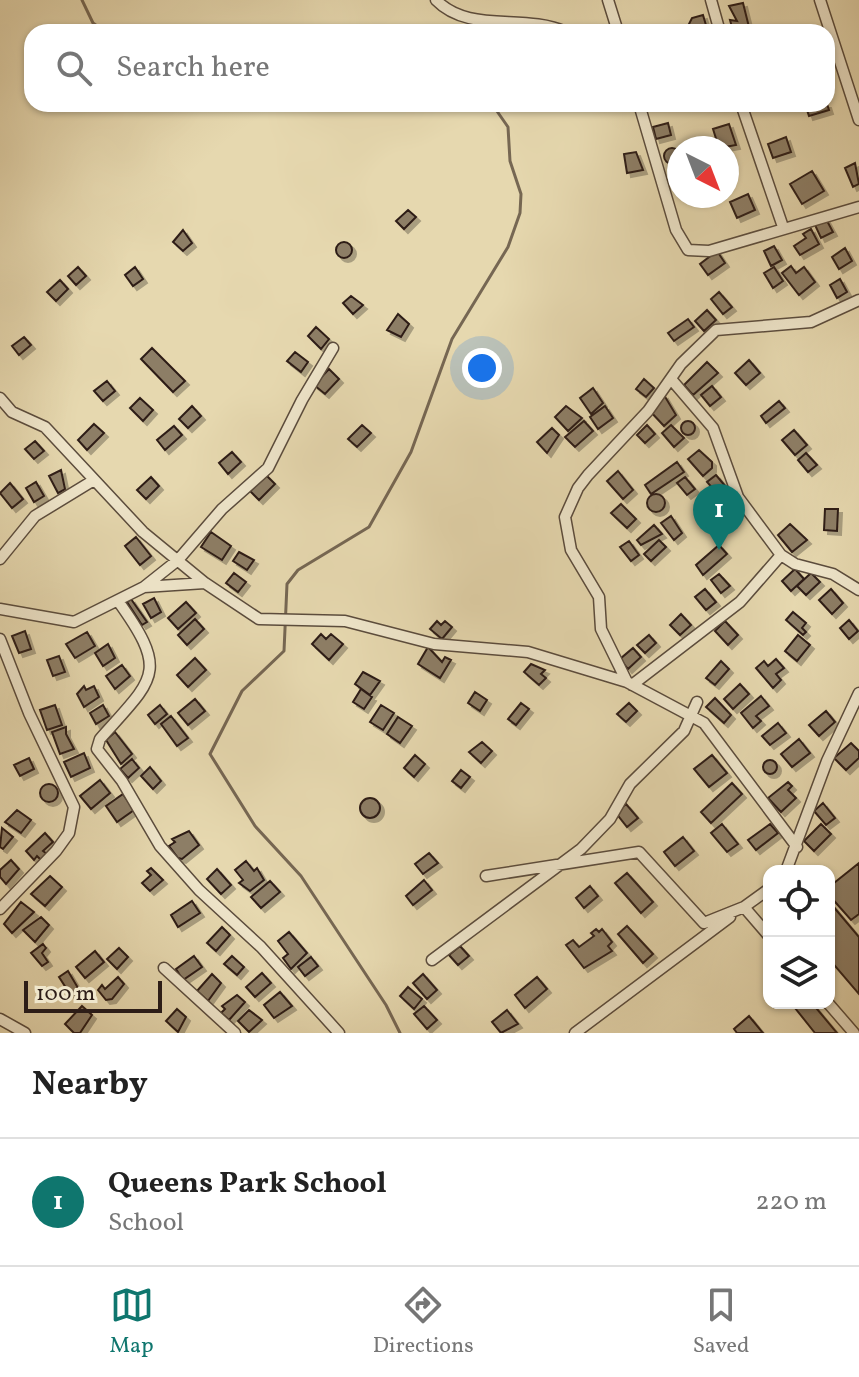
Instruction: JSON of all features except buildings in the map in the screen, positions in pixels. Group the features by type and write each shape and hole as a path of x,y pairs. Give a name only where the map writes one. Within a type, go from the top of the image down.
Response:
{"street":[{"path":"436,0 462,18 546,24"},
{"path":"608,0 616,24"},
{"path":"711,0 718,24"},
{"path":"820,0 828,24"},
{"path":"835,46 859,120"},
{"path":"641,112 676,230 688,250 709,251 783,227 857,210"},
{"path":"744,112 783,227"},
{"path":"630,683 601,629 599,597 571,550 565,517 578,488 716,330 811,322 859,300"},
{"path":"0,609 74,622 144,587 178,560 222,509 268,468 302,400 333,348"},
{"path":"671,379 713,428 738,497 781,555 795,564 833,574 859,590"},
{"path":"0,398 12,412 45,427 143,532 205,583 252,615 267,621 345,621 434,644 528,652 630,683 693,715 720,741 797,847"},
{"path":"0,559 35,516 94,480"},
{"path":"630,683 740,602 781,555"},
{"path":"144,587 205,583"},
{"path":"118,601 147,642 150,671 144,689 100,739 97,749 122,781 160,846 199,890 261,947 339,1033"},
{"path":"0,639 29,713 74,807 69,833 56,851 0,909"},
{"path":"789,865 818,783 859,693"},
{"path":"432,960 530,890 559,863 581,849 610,819 630,784 684,731 697,702"},
{"path":"486,876 639,852 704,923 744,907"},
{"path":"575,1033 763,893"},
{"path":"744,907 763,929"},
{"path":"164,968 235,1033"},
{"path":"833,1009 854,1033"},
{"path":"0,1019 25,1033"}],"waterway":[{"path":"82,0 94,24"},
{"path":"400,1033 386,1005 301,876 255,826 210,754 242,691 284,651 287,584 298,570 369,527 411,452 452,339 508,247 520,213 521,194 510,161 508,127 498,112"}],"place":[{"name":"Queens Park School","path":"719,550"}]}
